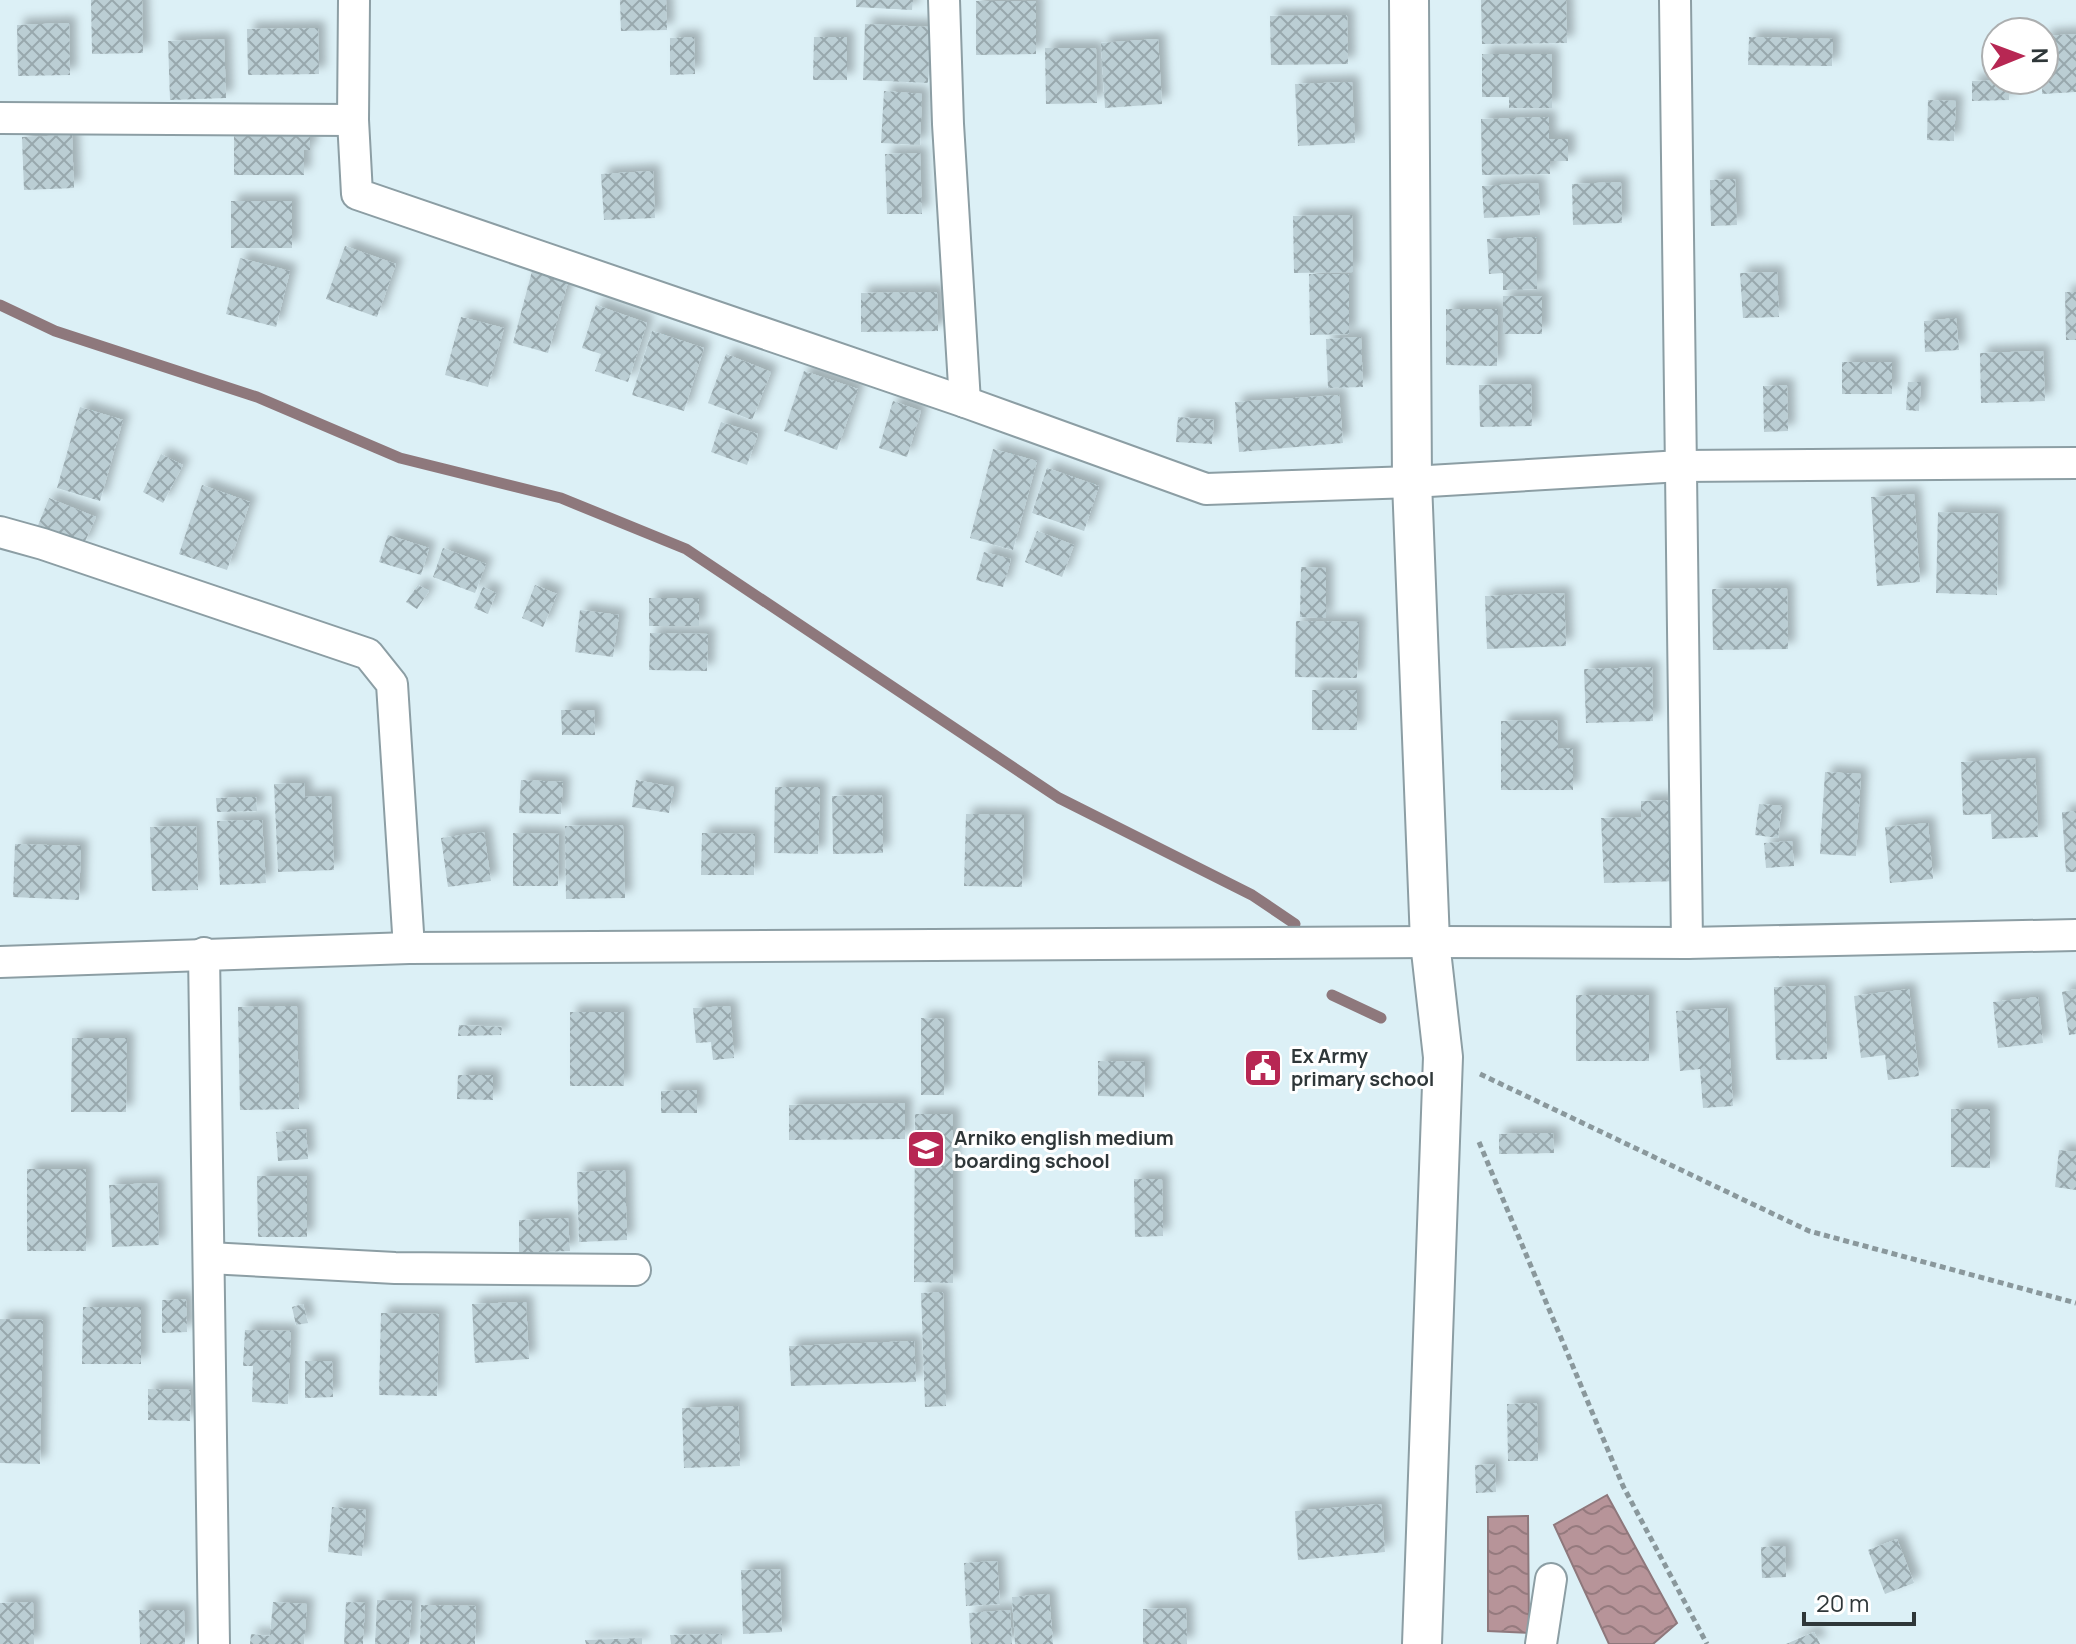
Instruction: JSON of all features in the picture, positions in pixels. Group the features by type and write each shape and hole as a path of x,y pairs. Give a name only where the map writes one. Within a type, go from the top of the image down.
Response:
{"street":[{"path":"354,0 353,120 357,194 965,402 1206,489 1412,482 1681,466 2076,463"},
{"path":"944,0 965,402"},
{"path":"1409,0 1412,482 1430,942 1443,1057 1422,1644"},
{"path":"1675,0 1687,943"},
{"path":"0,118 353,120"},
{"path":"0,532 368,654 392,684 409,948"},
{"path":"0,962 409,948 1687,943 2076,935"},
{"path":"204,953 214,1644"},
{"path":"209,1258 395,1268 635,1270"},
{"path":"1541,1644 1551,1579"}],"path":[{"path":"1443,1057 1809,1231 2076,1303"},
{"path":"1473,1128 1623,1486 1707,1644"}],"water":[{"path":"1607,1495 1677,1623 1653,1644 1609,1644 1554,1525"},
{"path":"1528,1516 1529,1633 1488,1631 1488,1517"}],"building":[{"path":"91,0 142,0 143,53 92,54"},
{"path":"620,0 666,0 667,30 621,31"},
{"path":"856,0 913,0 912,10 856,7"},
{"path":"1481,0 1566,0 1567,43 1482,44"},
{"path":"976,1 1036,1 1036,54 976,55"},
{"path":"1347,15 1348,64 1271,65 1270,16"},
{"path":"69,23 70,75 18,76 17,25"},
{"path":"865,24 930,27 928,83 863,80"},
{"path":"318,28 319,74 248,75 247,29"},
{"path":"2076,34 2076,92 2060,93 2060,35"},
{"path":"694,37 695,74 670,75 670,38"},
{"path":"814,37 847,37 847,80 813,80"},
{"path":"1749,37 1833,39 1832,66 1748,65"},
{"path":"224,39 226,98 170,100 168,41"},
{"path":"1158,39 1162,104 1105,108 1101,43"},
{"path":"1045,48 1096,48 1097,103 1046,104"},
{"path":"1482,54 1552,54 1552,108 1509,108 1509,97 1482,97"},
{"path":"1972,81 1980,81 1980,96 2009,96 2009,100 1972,101"},
{"path":"1352,82 1355,143 1298,146 1295,84"},
{"path":"884,91 922,94 920,145 881,143"},
{"path":"1928,100 1956,101 1954,141 1927,140"},
{"path":"1549,117 1549,139 1568,139 1568,161 1550,161 1550,174 1482,175 1481,119"},
{"path":"234,126 310,126 310,150 304,150 304,175 234,175"},
{"path":"72,135 74,188 24,190 22,137"},
{"path":"920,153 922,214 887,214 885,154"},
{"path":"653,171 655,218 604,220 601,174"},
{"path":"1735,179 1737,225 1711,226 1710,180"},
{"path":"1621,182 1622,223 1573,225 1572,184"},
{"path":"1538,183 1540,215 1484,218 1482,186"},
{"path":"231,201 292,201 292,248 231,248"},
{"path":"1352,215 1353,272 1294,273 1293,216"},
{"path":"1536,237 1537,289 1503,290 1503,273 1489,274 1487,239"},
{"path":"345,246 396,264 377,317 326,299"},
{"path":"240,258 290,271 276,327 226,314"},
{"path":"532,271 568,282 548,353 513,343"},
{"path":"1777,272 1779,317 1743,318 1740,273"},
{"path":"1309,274 1349,274 1349,334 1310,335"},
{"path":"937,292 938,331 861,332 861,293"},
{"path":"2065,292 2076,292 2076,340 2066,340"},
{"path":"1503,296 1542,296 1542,334 1503,334"},
{"path":"596,305 647,323 628,382 595,371 601,354 582,348"},
{"path":"1446,309 1498,309 1497,366 1446,365"},
{"path":"461,317 504,328 488,387 445,375"},
{"path":"1956,318 1959,350 1925,352 1924,321"},
{"path":"652,331 704,348 684,411 632,395"},
{"path":"1361,337 1363,387 1328,388 1326,339"},
{"path":"2043,351 2045,401 1981,403 1980,353"},
{"path":"726,354 771,372 752,420 708,403"},
{"path":"1842,362 1892,362 1892,394 1842,394"},
{"path":"804,371 858,389 837,450 784,431"},
{"path":"1908,382 1921,382 1919,411 1906,410"},
{"path":"1531,384 1532,426 1480,427 1479,385"},
{"path":"1787,385 1788,431 1764,432 1763,386"},
{"path":"1339,395 1343,443 1239,452 1235,402"},
{"path":"893,401 921,411 907,457 879,448"},
{"path":"80,407 123,420 100,501 57,488"},
{"path":"1178,417 1214,420 1212,444 1176,442"},
{"path":"721,422 758,434 747,465 711,452"},
{"path":"993,449 1037,461 1013,550 970,538"},
{"path":"161,454 183,465 163,503 143,492"},
{"path":"1047,468 1099,486 1084,531 1032,513"},
{"path":"202,485 250,502 227,570 179,554"},
{"path":"1914,494 1920,582 1877,586 1871,497"},
{"path":"49,498 96,517 83,546 37,528"},
{"path":"1938,512 1998,514 1997,595 1936,593"},
{"path":"1037,531 1074,545 1062,577 1025,562"},
{"path":"388,535 429,548 421,575 379,562"},
{"path":"443,548 486,564 475,593 433,577"},
{"path":"984,552 1011,559 1003,587 976,580"},
{"path":"1301,567 1326,568 1326,618 1300,617"},
{"path":"418,585 429,591 417,609 406,602"},
{"path":"535,585 557,594 543,627 522,618"},
{"path":"483,587 496,593 488,614 474,608"},
{"path":"1787,588 1788,649 1713,650 1712,589"},
{"path":"1564,593 1566,646 1487,649 1485,596"},
{"path":"649,598 699,598 699,626 649,626"},
{"path":"580,610 619,615 613,657 575,652"},
{"path":"1296,621 1359,622 1357,678 1295,677"},
{"path":"650,633 708,634 707,671 649,670"},
{"path":"1652,667 1653,721 1586,723 1584,669"},
{"path":"1312,690 1357,690 1357,730 1312,730"},
{"path":"561,710 594,710 595,735 562,735"},
{"path":"1557,720 1558,749 1573,748 1573,790 1501,790 1501,721"},
{"path":"2035,758 2038,837 1992,839 1991,814 1963,815 1961,762"},
{"path":"1825,772 1861,774 1856,856 1820,854"},
{"path":"521,780 563,782 561,814 519,813"},
{"path":"636,780 674,787 669,813 632,807"},
{"path":"304,783 305,797 331,796 334,870 278,872 274,784"},
{"path":"775,787 820,787 818,854 774,853"},
{"path":"882,795 883,853 833,854 832,796"},
{"path":"256,797 257,811 217,812 216,798"},
{"path":"1678,800 1680,881 1604,883 1601,818 1641,817 1641,801"},
{"path":"1759,804 1782,806 1778,838 1755,835"},
{"path":"2076,811 2076,872 2066,872 2062,812"},
{"path":"966,814 1024,815 1022,887 964,886"},
{"path":"262,820 266,883 220,885 217,821"},
{"path":"1928,823 1933,879 1890,883 1885,827"},
{"path":"623,825 625,898 566,899 565,826"},
{"path":"196,826 198,890 152,891 150,827"},
{"path":"484,832 491,881 448,887 441,838"},
{"path":"513,833 559,834 558,886 513,886"},
{"path":"702,833 755,834 754,875 701,875"},
{"path":"1792,841 1794,866 1766,868 1764,843"},
{"path":"15,844 81,846 79,900 13,897"},
{"path":"1825,985 1827,1059 1776,1060 1774,987"},
{"path":"1909,989 1919,1076 1888,1080 1885,1055 1861,1058 1854,996"},
{"path":"2076,989 2076,1034 2069,1035 2062,992"},
{"path":"1576,995 1649,995 1649,1061 1576,1061"},
{"path":"2038,997 2043,1043 1998,1048 1993,1002"},
{"path":"297,1006 299,1109 240,1110 238,1007"},
{"path":"730,1006 734,1058 713,1060 711,1042 696,1043 693,1008"},
{"path":"1727,1008 1733,1106 1703,1108 1700,1069 1680,1071 1676,1011"},
{"path":"570,1012 624,1012 624,1086 570,1086"},
{"path":"921,1018 944,1019 944,1095 921,1095"},
{"path":"459,1025 502,1027 501,1035 458,1036"},
{"path":"72,1038 127,1038 126,1112 71,1112"},
{"path":"1098,1061 1145,1062 1144,1097 1098,1096"},
{"path":"458,1075 493,1075 493,1100 457,1099"},
{"path":"697,1090 697,1113 661,1113 661,1091"},
{"path":"905,1103 905,1139 789,1140 789,1105"},
{"path":"1951,1109 1990,1109 1990,1168 1951,1167"},
{"path":"915,1114 953,1114 953,1283 914,1282"},
{"path":"306,1129 308,1159 278,1161 276,1132"},
{"path":"1553,1133 1554,1153 1499,1154 1499,1134"},
{"path":"2059,1150 2076,1152 2076,1190 2055,1187"},
{"path":"27,1169 86,1169 86,1251 27,1251"},
{"path":"625,1170 627,1240 579,1242 577,1172"},
{"path":"257,1176 307,1176 307,1237 258,1237"},
{"path":"1134,1179 1162,1179 1163,1236 1135,1237"},
{"path":"157,1183 159,1245 112,1247 109,1185"},
{"path":"568,1218 570,1251 519,1253 519,1220"},
{"path":"943,1292 946,1406 925,1407 921,1293"},
{"path":"186,1299 187,1332 162,1333 162,1300"},
{"path":"526,1302 529,1359 475,1363 472,1304"},
{"path":"303,1304 308,1323 296,1325 292,1307"},
{"path":"83,1307 141,1307 141,1364 82,1364"},
{"path":"381,1313 439,1314 437,1396 379,1395"},
{"path":"0,1319 43,1320 40,1464 0,1463"},
{"path":"245,1330 291,1331 288,1404 252,1402 253,1366 243,1366"},
{"path":"914,1341 916,1382 791,1386 789,1346"},
{"path":"305,1361 332,1361 333,1397 305,1398"},
{"path":"148,1389 191,1390 190,1421 148,1420"},
{"path":"1537,1403 1538,1461 1508,1461 1507,1404"},
{"path":"738,1406 740,1466 684,1468 682,1408"},
{"path":"1495,1464 1496,1492 1476,1493 1475,1465"},
{"path":"1381,1504 1385,1552 1298,1560 1295,1511"},
{"path":"332,1507 366,1510 362,1556 328,1552"},
{"path":"1897,1539 1914,1583 1885,1594 1868,1550"},
{"path":"1785,1546 1786,1577 1762,1578 1761,1547"},
{"path":"997,1561 1000,1604 966,1606 964,1563"},
{"path":"780,1569 782,1632 743,1634 741,1570"},
{"path":"1049,1594 1053,1644 1015,1644 1012,1597"},
{"path":"377,1600 412,1601 409,1644 375,1644"},
{"path":"33,1602 34,1644 0,1644 0,1603"},
{"path":"273,1602 307,1604 304,1644 250,1644 251,1634 270,1636"},
{"path":"346,1602 365,1603 363,1644 344,1644"},
{"path":"421,1605 476,1606 475,1644 420,1644"},
{"path":"1186,1608 1187,1644 1143,1644 1143,1609"},
{"path":"139,1610 184,1610 185,1644 140,1644"},
{"path":"1010,1610 1012,1644 971,1644 969,1613"},
{"path":"1814,1632 1820,1644 1786,1644"},
{"path":"722,1634 722,1644 671,1644 670,1635"},
{"path":"642,1638 642,1644 586,1644 585,1640"}],"waterway":[{"path":"0,305 55,331 257,397 400,458 561,498 686,549 1059,798 1252,895 1295,924"},
{"path":"1332,995 1381,1018"}],"place":[{"name":"Ex Army primary school","path":"1263,1068"},
{"name":"Arniko english medium boarding school","path":"926,1149"}]}
